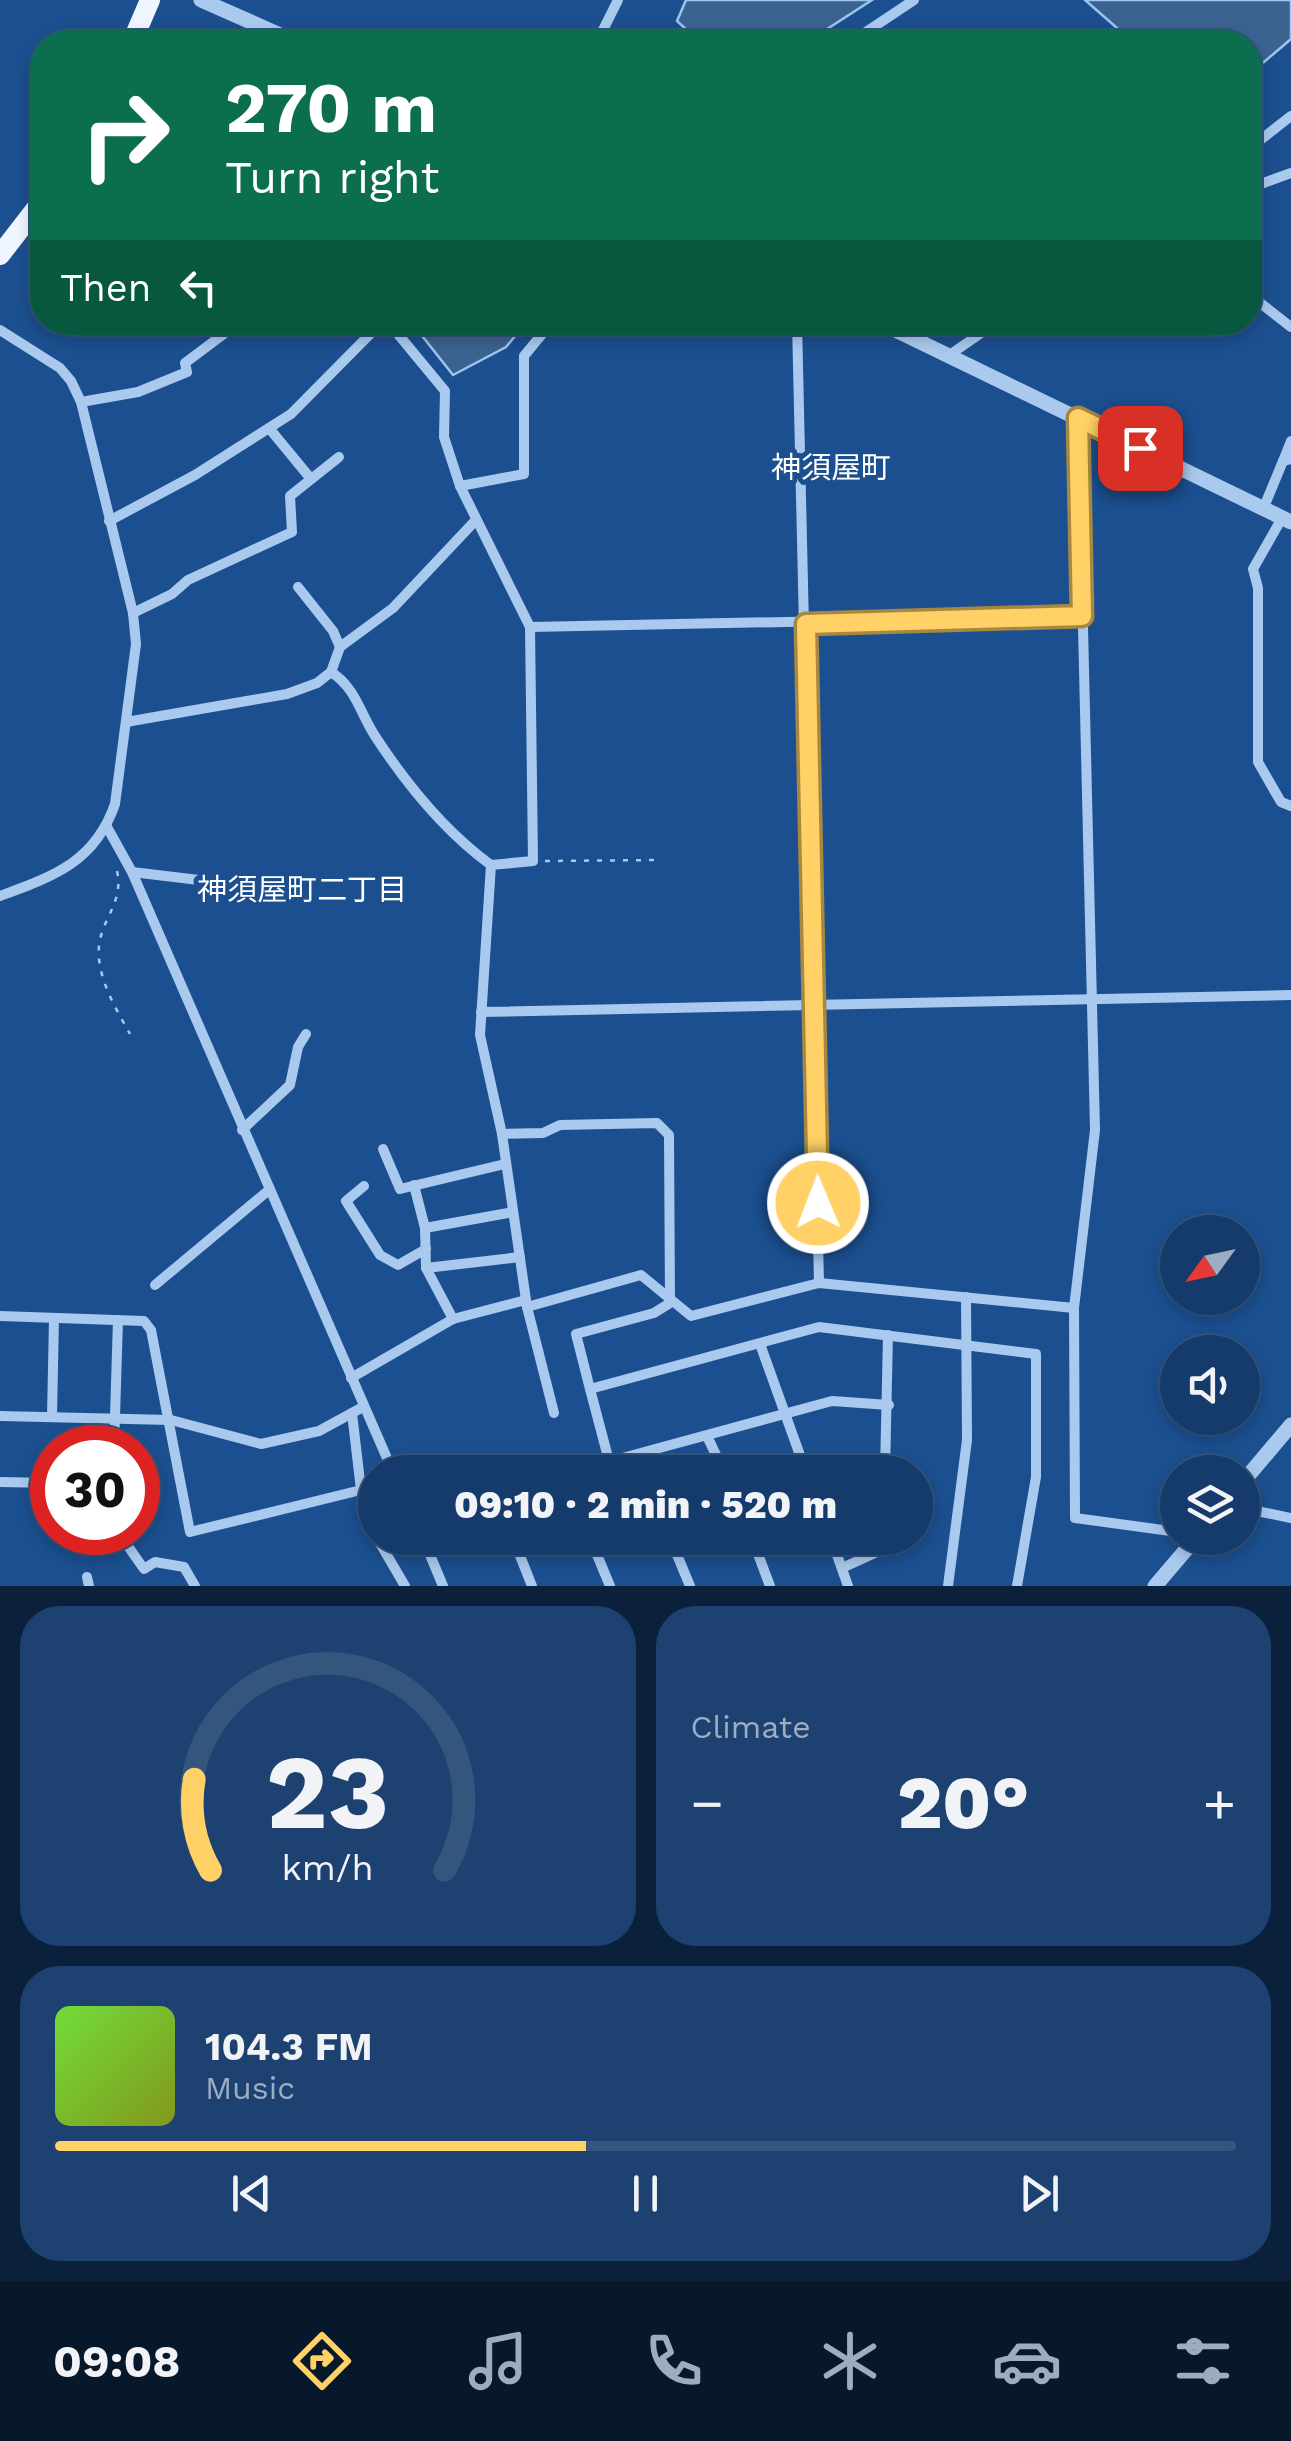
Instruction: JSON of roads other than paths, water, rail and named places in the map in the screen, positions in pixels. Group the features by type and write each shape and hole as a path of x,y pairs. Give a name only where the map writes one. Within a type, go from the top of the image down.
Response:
{"main road":[{"path":"137,30 150,0"},
{"path":"0,255 30,216"}],"street":[{"path":"201,0 269,30"},
{"path":"603,30 618,0"},
{"path":"869,30 914,0"},
{"path":"1262,139 1291,116"},
{"path":"1262,184 1291,173"},
{"path":"1262,303 1290,322"},
{"path":"0,330 60,368 81,402 133,613 136,644 115,804 107,826 81,860 64,872 0,896"},
{"path":"81,402 138,392 187,372 185,363 222,335"},
{"path":"109,521 291,414 372,335"},
{"path":"331,672 344,680 374,734 451,836 491,865 533,862 530,627 460,486 444,437 445,391 396,335"},
{"path":"460,486 524,474 524,356 541,335"},
{"path":"797,335 819,1283"},
{"path":"905,335 1287,520 1253,569 1258,588 1258,762 1281,802 1291,806"},
{"path":"948,356 978,335"},
{"path":"1078,418 1095,1130 1074,1308 1075,1518 1160,1530"},
{"path":"269,428 311,480"},
{"path":"1264,508 1287,460 1291,440"},
{"path":"133,613 172,594 188,580 292,532 290,496 339,458"},
{"path":"126,722 287,694 317,683 331,672 340,647 393,608 475,521"},
{"path":"298,587 333,631 340,647"},
{"path":"530,627 1082,616"},
{"path":"107,826 132,872 351,1378 359,1455"},
{"path":"491,865 480,1035 502,1134 527,1304 554,1414"},
{"path":"132,872 224,883"},
{"path":"481,1012 1291,995"},
{"path":"242,1130 290,1085 298,1047 306,1034"},
{"path":"502,1134 543,1133 560,1125 657,1123 664,1127 669,1136 670,1303"},
{"path":"383,1149 400,1189 505,1164"},
{"path":"364,1186 346,1201 380,1255 398,1265 426,1249"},
{"path":"414,1186 425,1228 426,1268 453,1319"},
{"path":"156,1285 269,1190"},
{"path":"425,1228 512,1212"},
{"path":"426,1268 520,1257"},
{"path":"351,1378 453,1319 641,1275 670,1303 691,1316 819,1283 1074,1308"},
{"path":"948,1586 967,1440 966,1297"},
{"path":"607,1455 576,1334 654,1313 670,1303"},
{"path":"0,1316 144,1321 151,1330 171,1420 190,1532 358,1490"},
{"path":"52,1417 54,1318"},
{"path":"115,1425 118,1320"},
{"path":"590,1388 819,1327 1036,1354 1036,1477 1017,1586"},
{"path":"886,1455 888,1335"},
{"path":"760,1344 799,1455"},
{"path":"636,1455 832,1401 889,1405"},
{"path":"0,1416 171,1420 262,1444 320,1431 357,1410"},
{"path":"357,1410 384,1455"},
{"path":"1260,1462 1291,1426"},
{"path":"708,1436 716,1455"},
{"path":"0,1482 30,1482"},
{"path":"1260,1512 1291,1518"},
{"path":"134,1555 144,1569 155,1562 184,1567 195,1586"},
{"path":"387,1555 405,1586"},
{"path":"430,1555 443,1586"},
{"path":"519,1555 532,1586"},
{"path":"597,1555 610,1586"},
{"path":"677,1555 690,1586"},
{"path":"758,1555 770,1586"},
{"path":"837,1555 848,1586"},
{"path":"842,1568 871,1555"},
{"path":"1154,1586 1181,1555"}],"water":[{"path":"686,0 872,0 826,30 687,30 677,21"},
{"path":"1085,0 1291,0 1291,39 1262,64 1262,30 1119,30"},
{"path":"421,335 516,335 506,347 453,375"}],"district":[{"name":"神須屋町","path":"831,467"},
{"name":"神須屋町二丁目","path":"302,889"}]}
